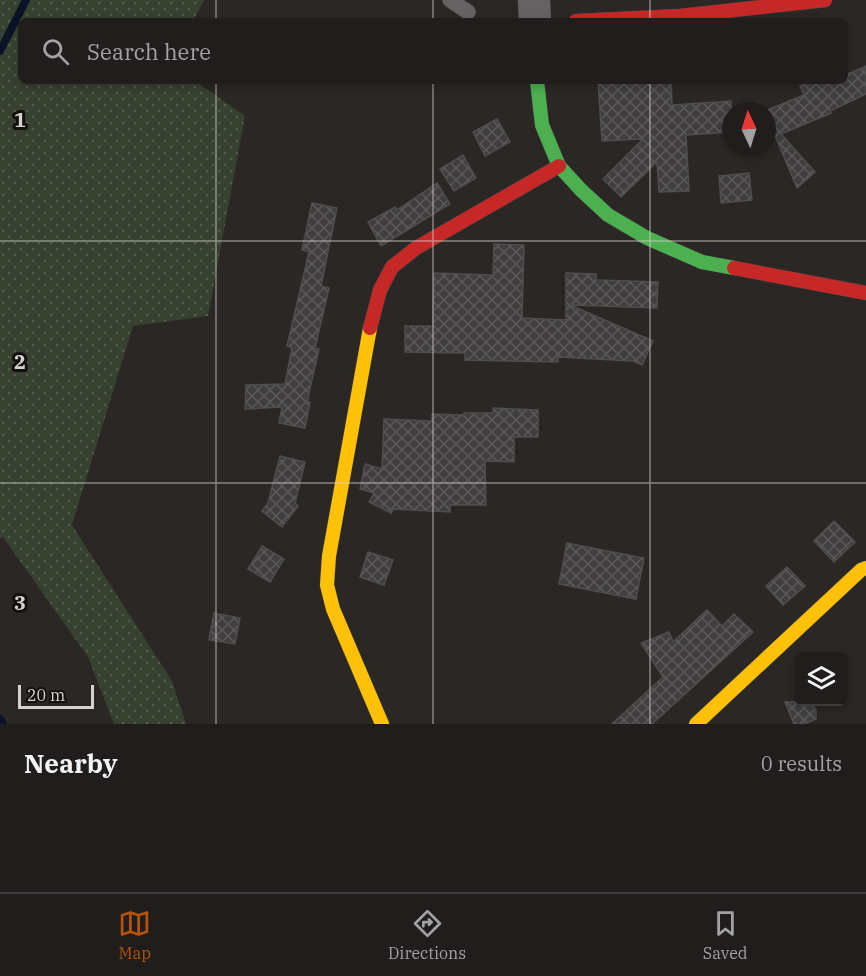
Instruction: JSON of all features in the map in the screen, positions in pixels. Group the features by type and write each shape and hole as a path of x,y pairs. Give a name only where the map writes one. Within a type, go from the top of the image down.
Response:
{"street":[{"path":"534,0 535,18"},
{"path":"638,18 680,16 825,0"},
{"path":"537,84 542,125 559,166 608,215 647,238 702,262 866,293"},
{"path":"382,724 333,609 327,585 329,556 371,323 380,290 393,267 416,248 559,166"},
{"path":"696,724 861,570 866,568"}],"lane":[{"path":"450,0 468,12"}],"green space":[{"path":"0,0 204,0 195,18 18,18 18,84 199,84 245,116 208,316 133,326 72,525 172,681 186,724 114,724 88,657 3,537 0,538"}],"building":[{"path":"866,66 866,94 830,111 831,113 781,134 815,172 797,188 776,138 776,106 804,95 800,86 805,84 848,84 848,74"},
{"path":"598,84 671,84 672,105 731,101 722,102 722,133 686,135 689,191 659,192 657,162 621,197 603,179 643,139 602,141"},
{"path":"497,119 510,142 485,156 473,132"},
{"path":"463,155 476,178 454,191 440,169"},
{"path":"749,173 752,200 721,203 719,176"},
{"path":"437,183 450,204 381,246 368,222 395,207 397,210"},
{"path":"312,203 337,208 321,286 329,288 315,348 319,349 307,402 310,402 305,428 279,423 282,407 245,409 246,385 285,384 292,348 287,346 309,252 302,250"},
{"path":"494,244 524,245 522,318 566,320 566,273 596,274 596,280 658,282 657,308 570,305 653,341 642,365 633,361 558,357 558,362 465,360 465,353 405,352 405,326 433,326 434,273 493,275"},
{"path":"493,408 538,410 538,437 514,437 514,462 485,461 486,505 450,505 450,512 394,509 391,513 369,502 374,493 360,489 365,464 382,469 384,419 432,421 432,414 493,413"},
{"path":"280,456 305,462 295,503 298,506 282,527 262,511 268,503"},
{"path":"834,521 855,542 834,562 814,541"},
{"path":"567,543 644,558 636,599 559,584"},
{"path":"262,546 284,559 270,582 248,569"},
{"path":"368,552 393,560 384,585 360,577"},
{"path":"787,567 805,586 783,605 766,586"},
{"path":"707,610 722,626 734,614 753,632 652,724 612,724 663,677 641,643 669,632 673,642"},
{"path":"214,613 240,618 235,644 209,640"},
{"path":"785,702 794,702 794,706 814,706 816,719 804,724 794,724"}],"waterway":[{"path":"0,51 26,0"},
{"path":"0,719 3,724"}],"traffic: fast":[{"path":"537,84 542,125 559,166 581,190 608,215 647,238 702,262 734,268"}],"traffic: slow":[{"path":"370,328 329,556 327,585 333,609 382,724"},
{"path":"696,724 861,570 866,568"}],"traffic: jam":[{"path":"638,18 680,16 825,0"},
{"path":"370,328 380,290 392,267 416,248 559,166"},
{"path":"734,268 866,293"}]}
